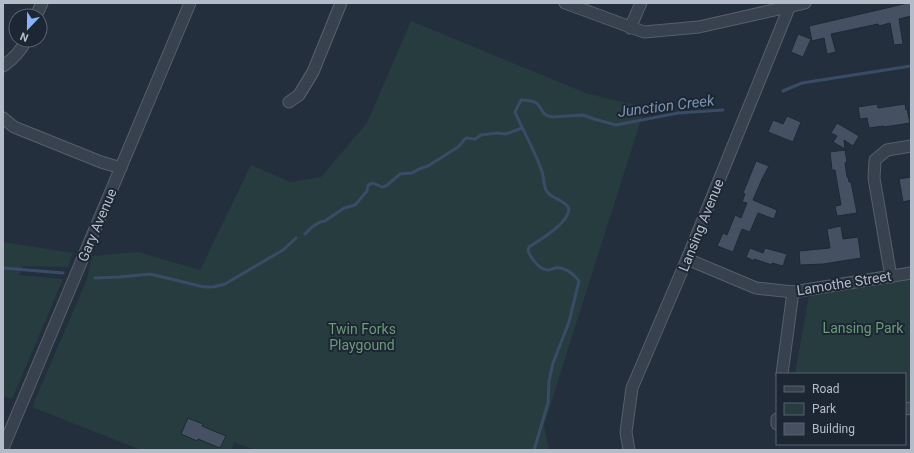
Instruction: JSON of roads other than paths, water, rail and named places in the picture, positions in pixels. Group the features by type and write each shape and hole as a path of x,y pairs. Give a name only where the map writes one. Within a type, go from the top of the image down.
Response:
{"street":[{"name":"Gary Avenue","path":"3,448 190,3"},
{"path":"289,102 299,95 312,72 340,3"},
{"path":"565,3 644,32 699,27 790,5 805,3"},
{"path":"630,28 641,3"},
{"name":"Lansing Avenue","path":"629,450 626,432 632,388 687,259 790,5"},
{"path":"3,66 9,62 22,48"},
{"path":"3,118 14,126 101,162 121,168"},
{"path":"891,277 874,178 876,160 887,150 911,146"},
{"name":"Lamothe Street","path":"687,259 756,288 793,292 911,273"},
{"path":"782,373 793,292"}],"waterway":[{"name":"Junction Creek","path":"783,91 802,83 911,66"},
{"path":"534,450 548,403 549,381 553,363 569,322 579,281 572,273 565,269 554,268 546,270 542,268 528,251 529,247 559,226 567,215 569,209 567,205 551,196 546,190 542,171 515,112 521,100 535,102 544,113 552,117 583,115 616,125 678,113 723,110"},
{"name":"Junction Creek","path":"305,234 312,227 325,221 344,208 355,205 367,191 368,185 373,183 382,187 386,186 400,174 412,173 428,166 458,147 466,138 475,139 481,135 497,133 506,134 522,128"},
{"name":"Junction Creek","path":"95,278 150,274 204,287 213,287 225,284 283,250 296,238"},
{"name":"Junction Creek","path":"3,268 63,273"}],"park label":[{"name":"Lansing Park","path":"863,328"},
{"name":"Twin Forks Playgound","path":"362,338"}]}
